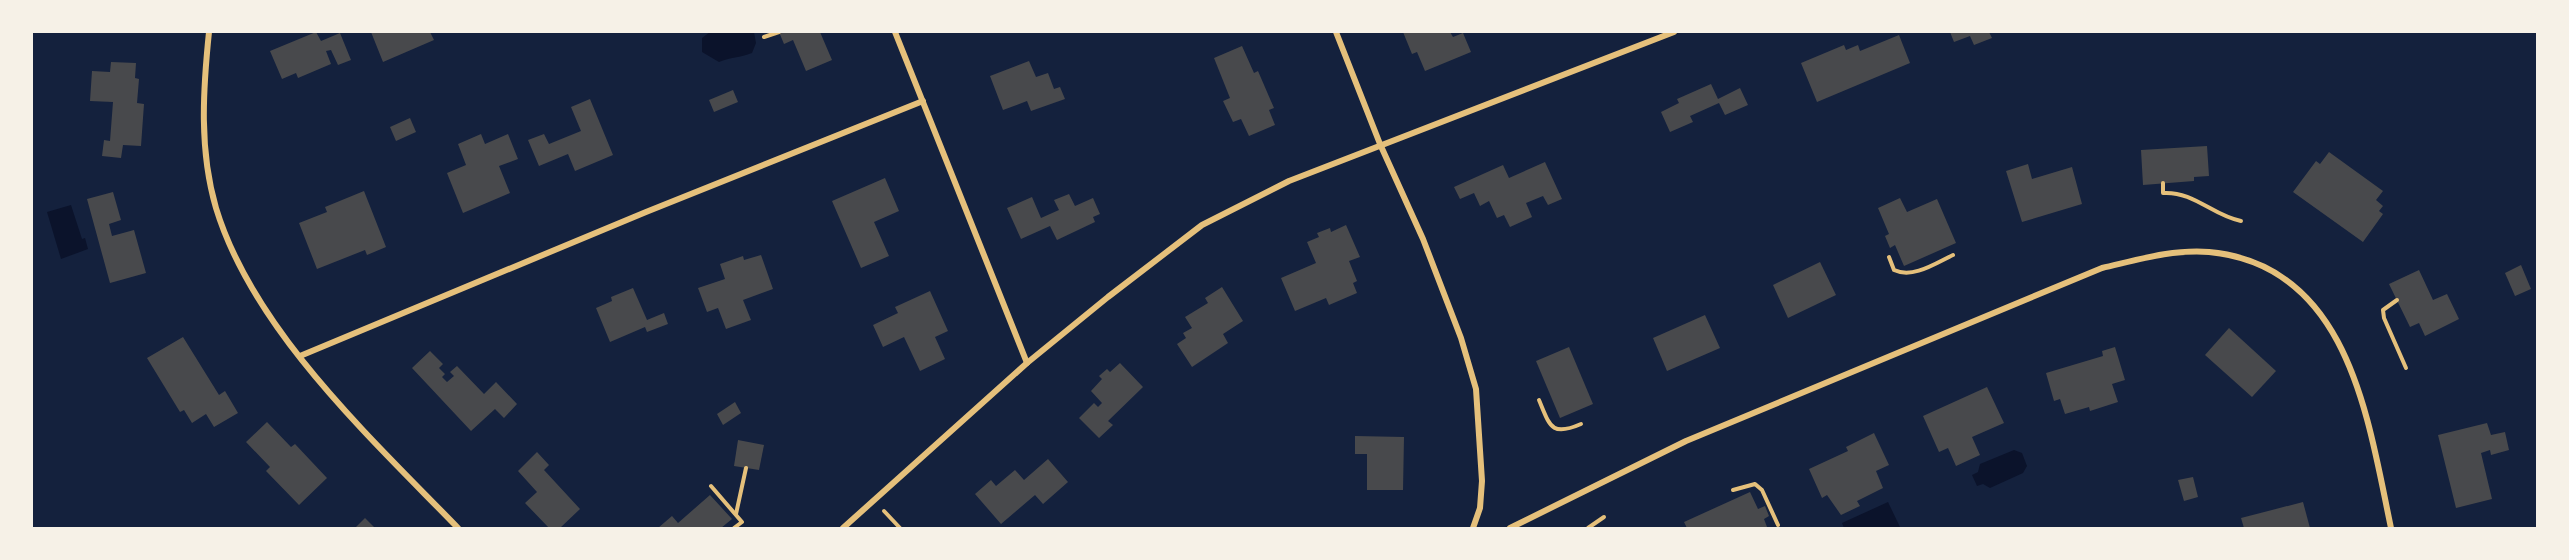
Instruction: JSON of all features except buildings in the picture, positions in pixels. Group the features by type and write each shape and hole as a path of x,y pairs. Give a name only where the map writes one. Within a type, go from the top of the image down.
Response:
{"street":[{"path":"209,32 203,87 208,168 216,208 235,256 258,300 300,356 360,428 458,528"},
{"path":"895,32 1027,363"},
{"path":"1336,32 1380,144 1440,283 1461,338 1476,389 1482,481 1480,508 1473,528"},
{"path":"843,528 1027,363 1202,225 1289,181 1674,32"},
{"path":"300,356 646,212 923,101"},
{"path":"1510,528 1686,441 2102,268 2163,254 2207,252 2234,256 2257,263 2286,280 2316,307 2329,325 2351,370 2367,413 2391,528"}],"path":[{"path":"764,37 779,32"},
{"path":"2163,183 2163,193 2182,194 2232,219 2241,220"},
{"path":"1889,257 1894,270 1903,274 1916,271 1953,255"},
{"path":"2397,300 2383,310 2384,318 2406,368"},
{"path":"1539,400 1550,425 1557,430 1565,431 1581,424"},
{"path":"736,515 747,468"},
{"path":"1733,490 1755,484 1762,490 1778,525"},
{"path":"711,486 742,522 734,528"},
{"path":"1588,528 1604,517"}],"water":[{"path":"710,32 754,32 756,43 752,53 719,62 702,52 702,38"},
{"path":"71,205 82,239 85,238 88,249 61,259 47,212"},
{"path":"2014,450 2022,453 2027,466 2023,473 1990,488 1983,484 1977,486 1972,475 1978,472 1980,464"},
{"path":"1888,502 1900,527 1844,528 1842,523"}]}
